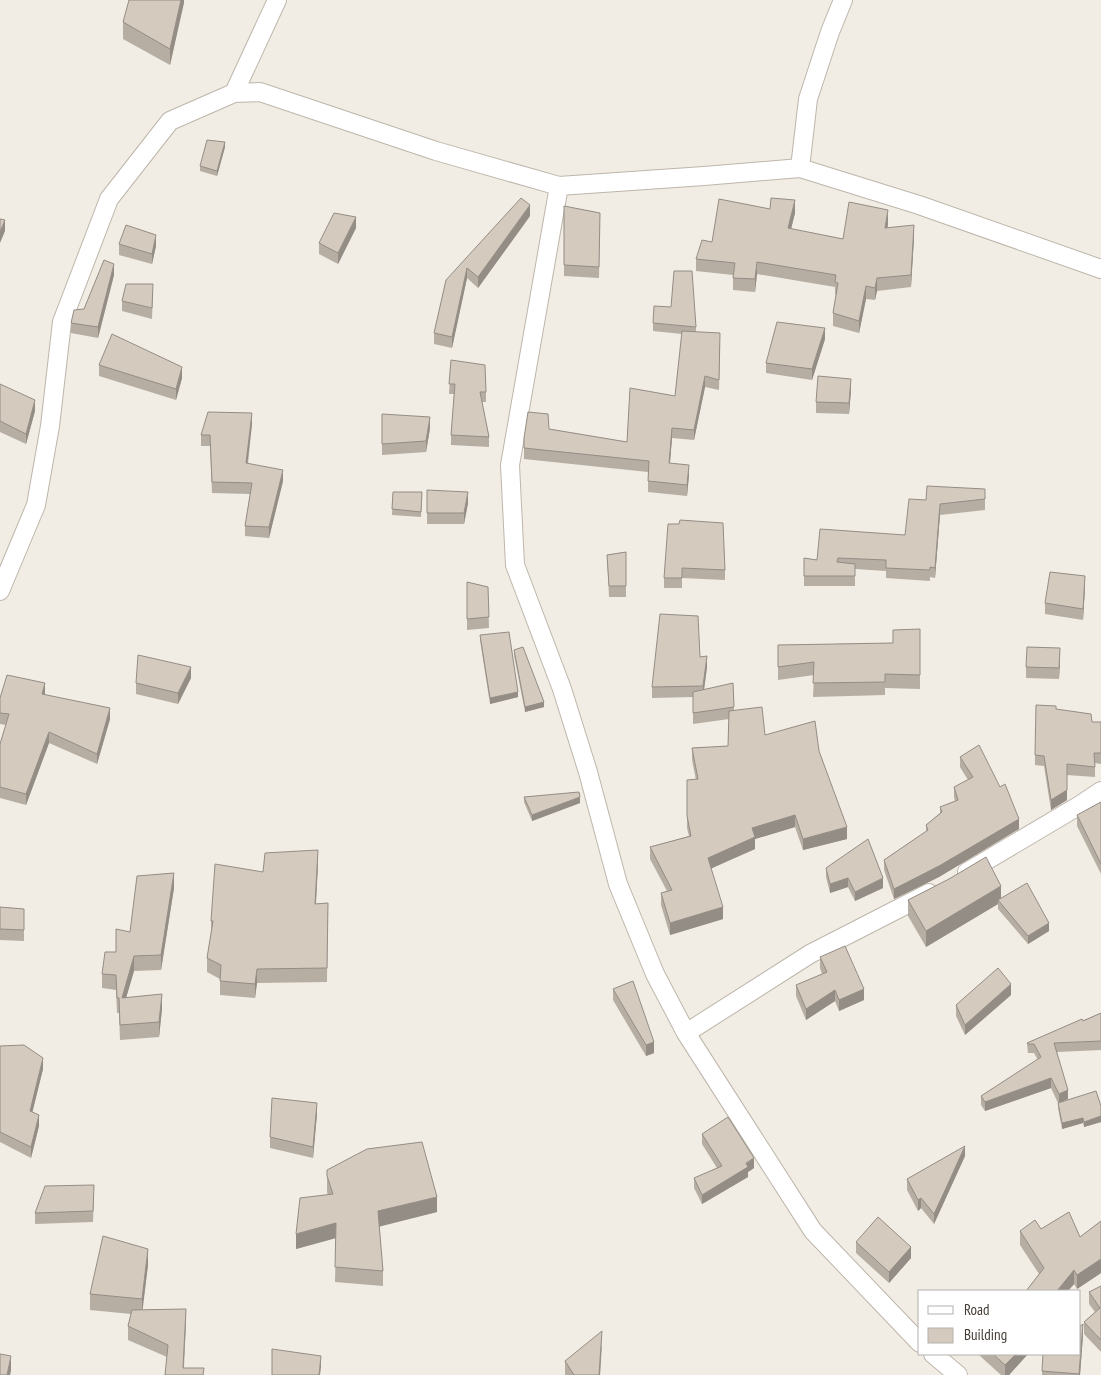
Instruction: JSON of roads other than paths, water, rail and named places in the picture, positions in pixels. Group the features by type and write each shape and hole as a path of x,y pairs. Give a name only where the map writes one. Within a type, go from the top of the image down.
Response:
{"street":[{"path":"234,93 277,0"},
{"path":"800,168 808,99 830,32 843,0"},
{"path":"0,591 36,505 50,426 62,322 109,199 170,121 234,93 260,92 436,151 559,186 800,168 919,205 1101,269"},
{"path":"559,186 510,465 514,565 562,689 588,772 618,884 655,974 686,1033 813,1231 918,1341"},
{"path":"686,1033 810,954 948,883 1101,791"},
{"path":"934,1355 958,1375"}]}
